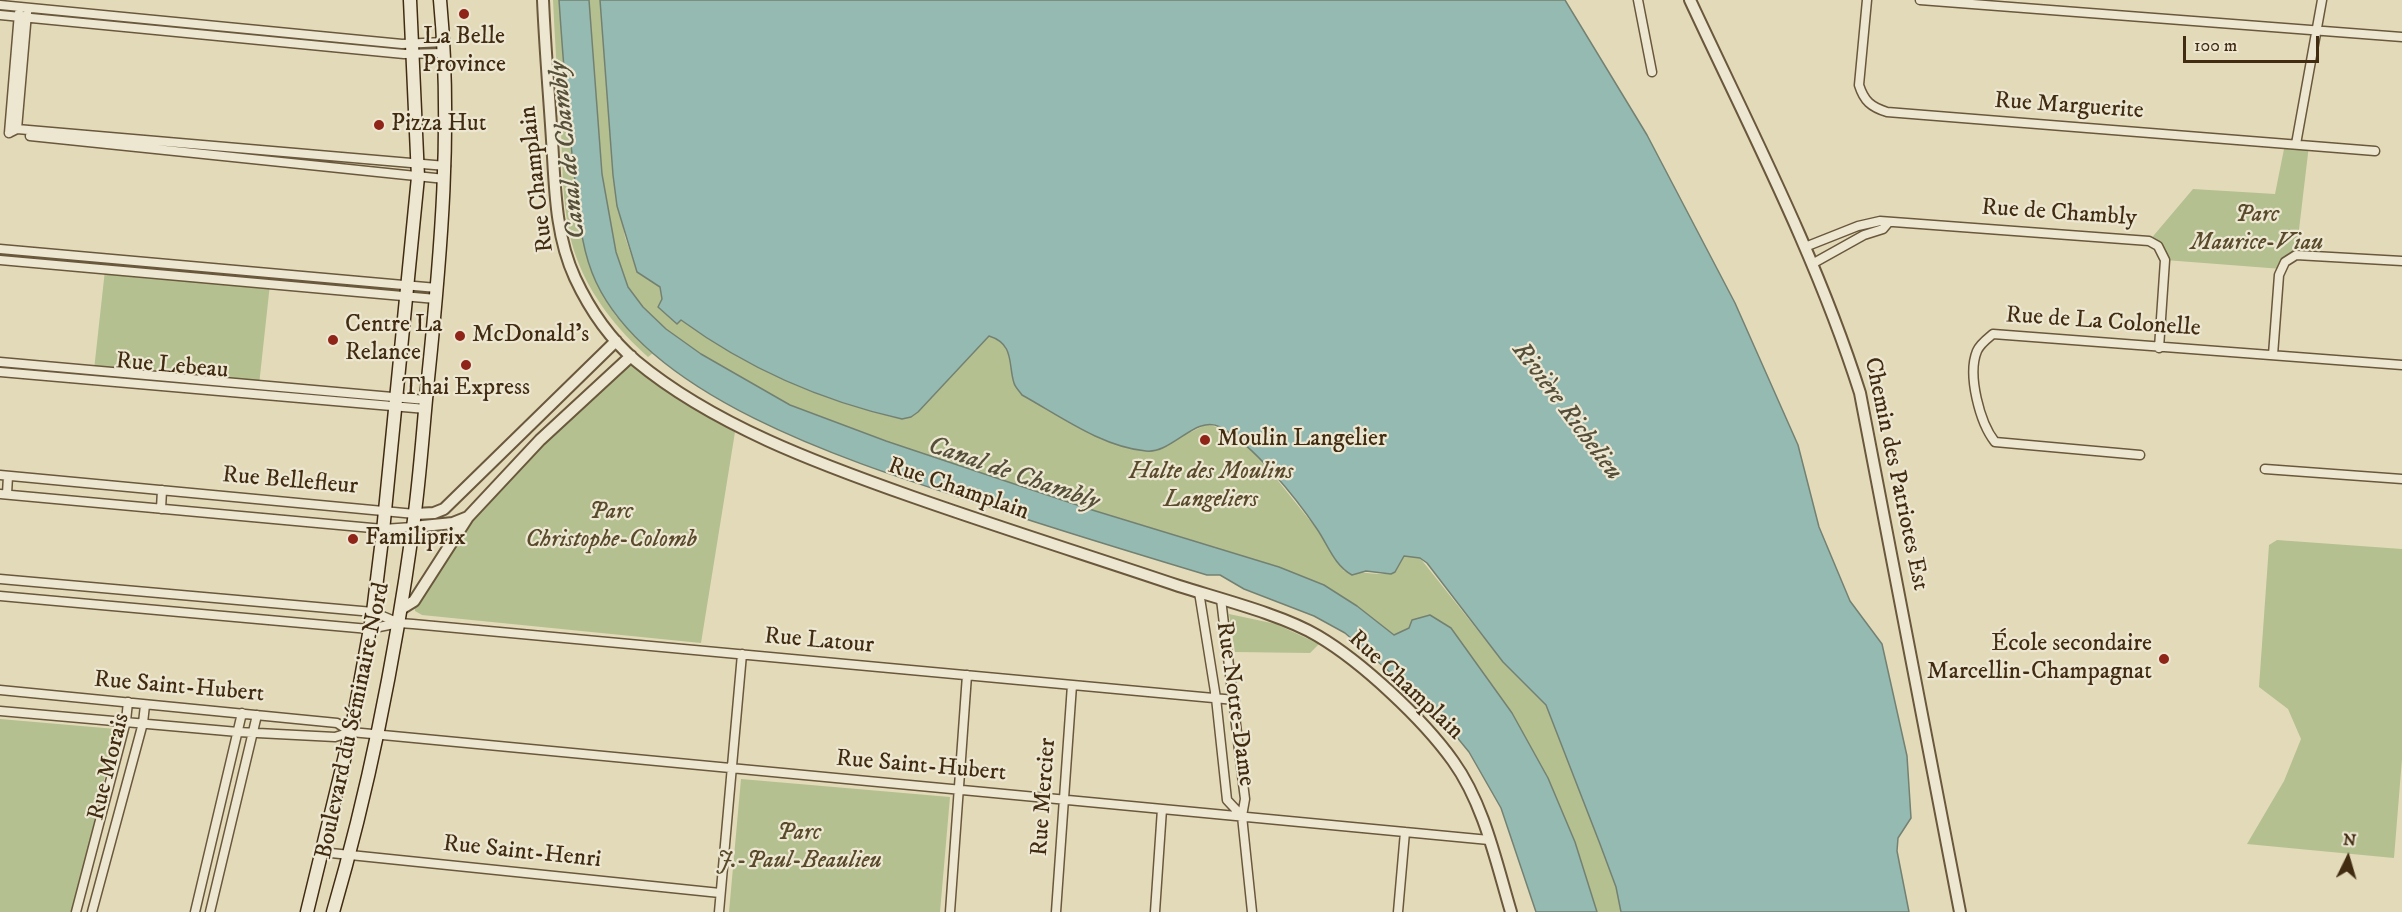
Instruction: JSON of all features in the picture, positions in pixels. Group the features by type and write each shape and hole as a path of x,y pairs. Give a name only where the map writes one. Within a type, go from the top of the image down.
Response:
{"main road":[{"name":"Boulevard du Séminaire Nord","path":"307,912 351,732 373,612 386,509 418,171 410,0"},
{"name":"Boulevard du Séminaire Nord","path":"333,912 350,855 378,735 399,622 415,514 437,293 446,166 444,47 440,0"}],"street":[{"name":"Rue Champlain","path":"543,0 556,198 562,242 585,298 616,341 631,356 698,403 801,456 948,509 1221,599 1314,634 1342,651 1423,726 1452,760 1468,785 1489,840 1511,912"},
{"path":"1638,0 1652,72"},
{"name":"Chemin des Patriotes Est","path":"1690,0 1805,247 1860,393 1960,912"},
{"name":"Rue Marguerite","path":"1867,0 1859,85 1863,98 1873,108 1887,112 2374,151"},
{"path":"1920,0 2402,37"},
{"path":"2295,144 2322,0"},
{"path":"0,4 265,30 413,49"},
{"path":"24,7 13,131 418,171 445,179"},
{"path":"0,15 264,40 413,49 444,47"},
{"path":"140,30 141,18"},
{"path":"264,40 265,30"},
{"path":"311,160 418,171 446,166"},
{"name":"Rue de Chambly","path":"1805,247 1858,226 1880,221 2149,241 2158,246 2165,260 2159,348"},
{"name":"Rue de Chambly","path":"1812,264 1864,235 1883,229 1888,223"},
{"path":"408,290 268,283 3,260 3,249 269,272 437,293"},
{"path":"2273,355 2279,275 2285,262 2296,255 2402,261"},
{"path":"79,267 80,256"},
{"path":"268,283 269,272"},
{"name":"Rue de La Colonelle","path":"2140,455 1995,442 1987,432 1974,384 1976,352 1993,334 2402,365"},
{"path":"415,514 434,513 444,509 616,341"},
{"path":"401,609 414,601 468,517 540,440 631,356"},
{"name":"Rue Lebeau","path":"0,362 426,405"},
{"path":"73,378 74,369"},
{"name":"Rue Lebeau","path":"0,372 268,390"},
{"path":"527,426 540,440"},
{"path":"2265,469 2402,479"},
{"name":"Rue Bellefleur","path":"413,528 383,530 3,494 4,476 386,509 415,514"},
{"path":"161,509 162,490"},
{"path":"413,528 453,523 468,517"},
{"name":"Rue Latour","path":"0,579 373,612 399,622 1235,700"},
{"path":"57,601 59,585"},
{"path":"132,591 132,608"},
{"name":"Rue Notre-Dame","path":"1199,592 1216,698 1227,801 1242,816"},
{"name":"Rue Latour","path":"0,596 369,629 399,622"},
{"path":"193,596 193,613"},
{"name":"Rue Notre-Dame","path":"1221,599 1235,700 1245,799 1242,816 1252,912"},
{"path":"277,621 278,604"},
{"path":"326,626 327,608"},
{"path":"718,912 742,654"},
{"path":"950,912 967,675"},
{"name":"Rue Mercier","path":"1056,912 1072,685"},
{"name":"Rue Saint-Hubert","path":"0,690 337,723 351,732"},
{"name":"Rue Morais","path":"76,912 126,721 128,702"},
{"name":"Rue Morais","path":"92,912 143,723 145,705"},
{"name":"Rue Saint-Hubert","path":"0,711 238,732 335,737 351,732 730,770 1489,840"},
{"path":"242,713 220,817 196,908 211,910 255,733 257,715"},
{"path":"1155,912 1162,809"},
{"path":"220,817 234,821"},
{"path":"1398,912 1405,832"},
{"name":"Rue Morais","path":"96,833 113,838"},
{"name":"Rue Saint-Henri","path":"321,852 720,893"}],"green space":[{"path":"553,0 559,0 570,142 584,245 604,298 616,316 653,353 648,357 606,312 583,273 572,244 564,196"},
{"name":"Halte des Moulins Langeliers","path":"589,0 600,0 613,175 625,237 637,272 660,287 662,299 658,307 677,324 681,319 732,353 814,393 902,419 918,412 988,336 1003,344 1007,350 1014,383 1022,395 1114,444 1191,432 1207,424 1223,429 1245,442 1316,528 1344,571 1377,574 1395,572 1404,556 1420,558 1503,662 1546,705 1616,887 1621,912 1597,912 1575,842 1548,778 1512,713 1446,625 1409,628 1394,635 1279,567 1089,509 886,441 790,405 701,354 666,329 643,307 628,287 616,252 602,174"},
{"name":"Parc Maurice-Viau","path":"2285,144 2309,145 2296,255 2282,269 2165,260 2149,241 2193,189 2275,194"},
{"path":"105,270 270,284 259,385 94,370"},
{"name":"Parc Christophe-Colomb","path":"629,361 675,395 735,432 701,643 422,615 415,611 414,601 468,523 500,485"},
{"path":"2277,540 2402,549 2402,759 2394,858 2247,844 2284,781 2301,739 2288,709 2259,687 2269,545"},
{"path":"1229,614 1276,624 1319,644 1310,653 1235,652"},
{"path":"0,719 116,729 73,912 0,912"},
{"name":"Parc J.-Paul-Beaulieu","path":"741,779 950,797 940,912 729,912"}],"water":[{"path":"559,0 589,0 602,174 616,252 628,287 643,307 666,329 701,354 790,405 886,441 1089,509 1279,567 1324,585 1357,606 1394,635 1409,628 1412,620 1430,615 1451,628 1512,713 1548,778 1575,842 1597,912 1536,912 1501,808 1469,752 1438,714 1345,633 1314,616 1244,589 1220,575 1207,575 1114,547 913,482 808,443 755,419 705,391 659,359 622,323 596,282 587,258 579,219 572,158"},
{"name":"Rivière Richelieu","path":"600,0 1565,0 1647,135 1735,303 1798,445 1819,527 1850,601 1882,644 1907,756 1911,818 1898,838 1897,851 1909,912 1621,912 1616,887 1546,705 1503,662 1427,563 1420,558 1404,556 1395,572 1391,574 1366,571 1352,575 1340,566 1308,516 1273,473 1246,446 1220,427 1211,424 1202,426 1156,450 1146,451 1113,444 1022,395 1014,383 1007,350 1003,344 989,336 918,412 902,419 872,412 815,393 733,354 681,320 677,324 658,307 662,299 660,287 637,272 617,206"}],"place":[{"name":"La Belle Province","path":"464,14"},
{"name":"Pizza Hut","path":"379,125"},
{"name":"McDonald's","path":"460,336"},
{"name":"Centre La Relance","path":"333,340"},
{"name":"Thai Express","path":"466,365"},
{"name":"Moulin Langelier","path":"1205,440"},
{"name":"Familiprix","path":"353,539"},
{"name":"École secondaire Marcellin-Champagnat","path":"2164,659"}],"water label":[{"name":"Canal de Chambly","path":"569,150"},
{"name":"Canal de Chambly","path":"1013,475"}]}
